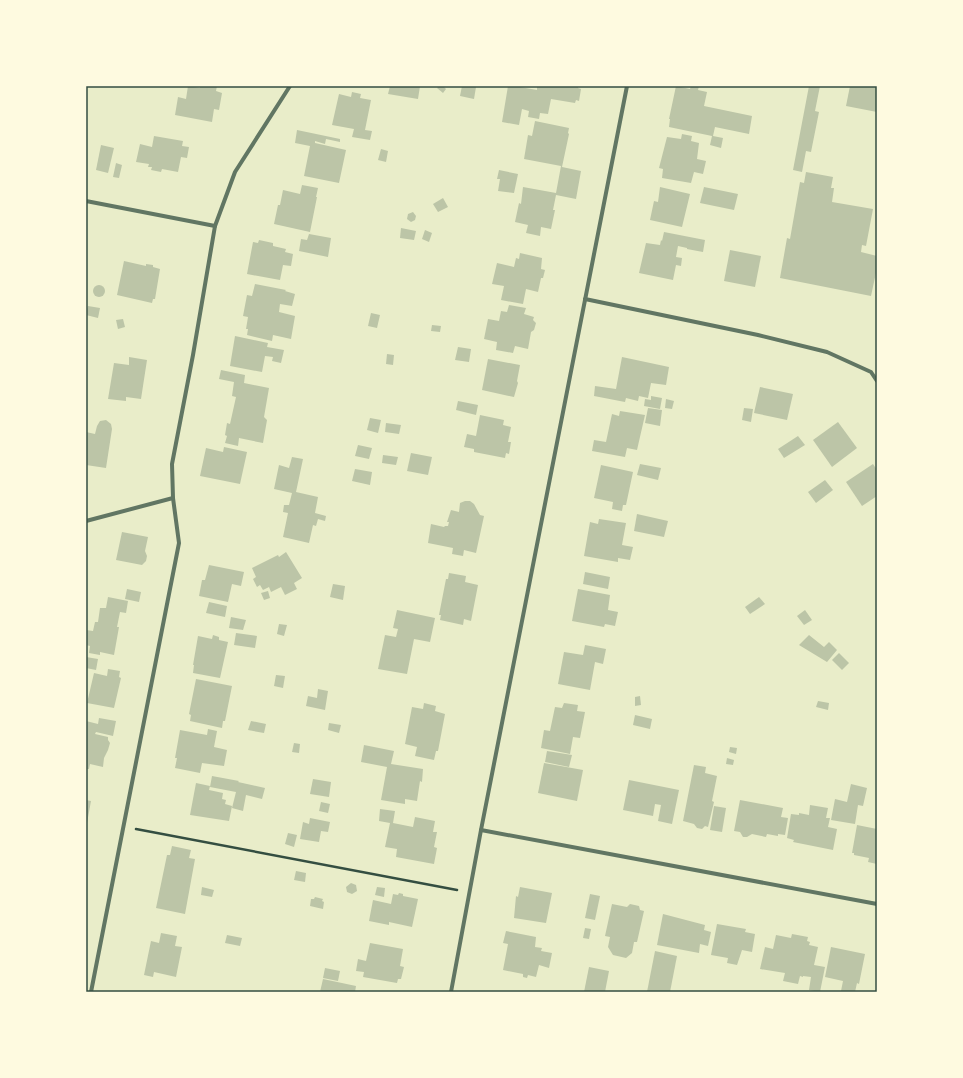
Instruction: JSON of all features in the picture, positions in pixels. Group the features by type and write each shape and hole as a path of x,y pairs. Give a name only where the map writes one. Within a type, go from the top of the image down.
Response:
{"street":[{"path":"92,992 179,543 173,498 172,464 193,355 215,226 235,172 290,86"},
{"path":"451,992 481,830 627,86"},
{"path":"86,201 215,226"},
{"path":"585,299 758,335 827,352 871,372 877,381"},
{"path":"86,521 173,498"},
{"path":"481,830 877,904"}],"path":[{"path":"124,827 470,892"}],"building":[{"path":"188,86 200,88 200,86 217,86 216,91 222,93 219,110 214,109 212,122 175,115 178,97 186,99"},
{"path":"390,86 420,86 418,99 388,94"},
{"path":"439,86 443,86 446,89 443,93 437,88"},
{"path":"462,86 476,87 474,99 460,96"},
{"path":"508,86 537,90 537,86 578,86 578,88 581,89 579,101 576,100 575,103 551,99 548,114 540,113 539,119 528,117 529,111 522,109 519,125 502,122"},
{"path":"676,86 690,89 691,86 699,86 698,90 707,92 704,106 752,116 749,134 715,127 713,136 723,138 721,148 710,145 712,136 669,127 669,119"},
{"path":"809,86 820,86 815,111 819,112 811,152 806,151 802,172 793,170"},
{"path":"850,86 877,87 877,112 846,106"},
{"path":"352,92 361,94 360,98 371,100 365,130 372,131 370,140 352,137 354,129 332,125 339,94 351,97"},
{"path":"535,121 569,128 562,167 581,171 576,199 556,195 551,229 541,227 540,236 526,233 528,225 515,222 519,203 521,204 523,187 556,193 561,166 524,159 528,135 532,136"},
{"path":"297,130 340,139 340,142 326,139 325,144 315,141 315,143 346,150 339,183 304,176 310,146 295,143"},
{"path":"682,134 692,136 691,141 699,143 697,159 706,161 703,174 694,172 691,183 662,178 663,169 659,168 667,137 681,139"},
{"path":"154,136 183,141 182,146 189,147 187,158 181,157 178,172 162,169 161,172 151,170 152,167 148,167 149,164 136,162 140,144 152,147"},
{"path":"101,145 114,148 108,173 96,170"},
{"path":"381,149 388,151 386,162 378,160"},
{"path":"116,163 122,165 119,178 113,177"},
{"path":"499,170 518,174 514,193 498,191 500,179 497,179"},
{"path":"806,172 833,177 831,188 834,188 832,202 873,209 866,246 862,245 861,252 877,256 877,268 871,296 780,278 787,238 790,239 800,182 804,183"},
{"path":"302,185 318,188 310,232 274,224 283,190 300,194"},
{"path":"660,187 690,194 682,227 650,220 654,201 658,202"},
{"path":"704,187 738,194 734,210 700,203"},
{"path":"443,198 448,207 438,212 433,204"},
{"path":"413,212 416,216 415,220 411,222 407,219 408,214"},
{"path":"401,228 416,231 414,240 400,238"},
{"path":"425,230 432,233 429,242 422,239"},
{"path":"664,232 705,240 703,252 678,246 676,257 682,258 681,266 676,265 673,280 639,273 646,243 660,245"},
{"path":"309,234 331,238 328,257 299,251 301,239 307,240"},
{"path":"259,240 273,243 273,246 286,249 285,252 293,254 291,266 283,265 280,280 247,274 253,242 258,243"},
{"path":"730,250 761,256 755,287 724,281"},
{"path":"520,253 542,258 541,269 545,270 543,278 541,278 538,292 526,289 523,304 501,300 504,286 492,284 497,263 514,267 516,258 519,259"},
{"path":"124,261 146,266 146,264 153,265 153,267 160,269 155,299 153,299 152,303 117,295"},
{"path":"255,284 286,290 285,291 295,294 292,306 280,304 279,312 295,316 291,339 273,335 272,341 247,335 248,329 246,329 248,317 243,316 247,295 252,296"},
{"path":"97,285 101,285 105,291 101,297 97,297 93,293 93,289"},
{"path":"509,305 526,308 524,314 534,317 533,320 536,323 534,330 531,332 528,349 515,346 513,353 496,350 497,342 484,339 488,319 499,321 501,311 507,312"},
{"path":"88,306 100,308 98,318 86,315"},
{"path":"371,313 380,315 377,328 368,326"},
{"path":"123,319 125,327 118,329 116,320"},
{"path":"432,325 441,326 440,332 431,331"},
{"path":"235,336 268,343 267,347 284,350 281,363 272,361 273,357 265,356 262,372 230,366"},
{"path":"458,347 471,349 469,362 455,360"},
{"path":"387,354 394,355 393,365 386,364"},
{"path":"129,357 147,360 141,399 126,397 126,401 108,399 114,363 129,365"},
{"path":"622,357 669,367 666,385 651,383 648,398 639,396 638,401 626,398 625,402 594,396 595,386 616,389"},
{"path":"488,359 520,365 517,381 518,383 514,397 482,390"},
{"path":"221,370 245,375 244,383 269,388 264,417 267,420 263,443 239,438 238,446 225,443 227,436 225,435 227,423 230,424 236,397 232,396 234,382 219,379"},
{"path":"760,387 793,394 787,420 754,413"},
{"path":"651,396 662,398 660,409 644,406 645,399 651,400"},
{"path":"666,399 674,401 672,409 665,408"},
{"path":"458,401 478,405 476,415 456,410"},
{"path":"648,408 662,410 660,426 645,423"},
{"path":"744,408 753,409 751,422 742,420"},
{"path":"620,411 645,415 637,450 627,448 625,457 592,451 594,440 606,442 612,414 619,416"},
{"path":"480,415 504,420 503,425 511,427 508,442 511,442 509,454 506,453 505,458 474,452 474,449 464,447 467,434 476,436"},
{"path":"370,418 381,420 378,433 367,430"},
{"path":"106,420 111,424 112,429 106,468 86,465 86,432 95,434 100,421"},
{"path":"838,422 857,448 832,467 813,440"},
{"path":"386,423 401,425 399,434 385,432"},
{"path":"798,436 805,445 784,458 778,449"},
{"path":"358,445 372,448 369,459 355,456"},
{"path":"224,447 247,452 240,484 200,476 206,448 223,452"},
{"path":"411,453 432,457 428,475 407,471"},
{"path":"383,455 398,457 396,465 382,463"},
{"path":"292,457 303,459 296,492 318,497 315,513 326,516 325,521 318,519 316,526 313,525 309,543 283,537 288,513 283,512 284,505 289,505 292,493 274,489 279,465 289,468"},
{"path":"640,464 661,468 658,480 637,475"},
{"path":"873,464 877,470 877,496 862,506 846,482"},
{"path":"601,465 633,472 626,505 623,505 622,511 612,509 613,502 594,498"},
{"path":"355,469 372,472 370,485 352,481"},
{"path":"825,480 833,490 816,503 808,492"},
{"path":"470,501 474,504 480,515 484,516 476,553 464,550 463,556 452,554 453,548 428,543 431,524 444,527 448,526 449,522 447,522 451,510 459,512 460,503"},
{"path":"637,514 668,521 664,537 634,531"},
{"path":"599,519 626,523 622,545 633,547 630,560 618,558 618,562 584,556 590,522 598,524"},
{"path":"122,532 148,537 145,551 147,556 146,561 142,565 116,560"},
{"path":"286,552 302,578 294,583 297,589 285,595 281,587 271,592 269,587 263,590 260,585 257,587 253,579 256,577 252,568 278,555 279,557"},
{"path":"209,565 244,572 241,586 232,584 228,602 199,596 202,580 205,580"},
{"path":"585,572 610,577 608,589 583,584"},
{"path":"449,573 466,576 465,582 478,585 471,621 464,619 463,625 440,620 441,615 439,615 446,579 448,579"},
{"path":"333,584 345,586 343,600 330,597"},
{"path":"127,589 141,592 139,602 125,599"},
{"path":"578,589 610,595 608,610 618,612 615,626 605,624 604,627 572,621"},
{"path":"268,591 270,598 264,600 261,593"},
{"path":"108,597 128,601 126,613 120,612 114,655 100,652 100,655 89,653 90,646 86,645 86,630 93,631 95,622 98,622 100,608 106,608"},
{"path":"759,597 765,604 750,614 745,607"},
{"path":"209,602 227,606 225,617 206,613"},
{"path":"397,610 435,618 430,642 414,639 407,674 378,669 385,635 396,637 398,629 393,628"},
{"path":"805,610 812,620 804,625 797,616"},
{"path":"231,617 246,620 243,630 229,628"},
{"path":"279,624 287,625 284,636 277,634"},
{"path":"236,633 257,636 255,648 234,645"},
{"path":"213,635 219,637 219,640 228,642 220,678 193,673 198,636 212,639"},
{"path":"809,635 824,647 829,642 837,650 827,662 799,645"},
{"path":"585,645 606,649 603,664 595,662 590,690 558,684 564,652 583,655"},
{"path":"839,653 849,663 842,670 832,660"},
{"path":"86,657 98,659 96,670 86,668"},
{"path":"108,669 120,671 119,677 121,678 114,708 87,703 94,673 107,676"},
{"path":"276,675 285,676 283,688 274,686"},
{"path":"196,679 232,686 225,721 223,721 222,728 190,721 191,715 189,714"},
{"path":"318,689 328,691 325,710 306,706 308,696 317,698"},
{"path":"640,696 641,705 635,706 635,697"},
{"path":"818,701 829,703 828,710 816,707"},
{"path":"424,703 436,706 435,711 445,714 438,751 436,751 434,760 415,756 417,747 405,744 412,707 423,709"},
{"path":"564,703 578,705 577,711 585,712 580,738 573,737 570,754 541,748 544,730 550,731 555,707 562,708"},
{"path":"635,715 652,719 650,729 633,725"},
{"path":"99,718 116,721 113,736 96,732 95,734 108,737 110,743 104,758 103,767 90,764 89,769 86,769 86,721 98,724"},
{"path":"251,721 266,724 264,733 248,730"},
{"path":"329,723 341,725 339,733 328,730"},
{"path":"208,729 217,731 214,747 227,750 224,766 202,763 200,773 175,768 177,758 175,758 180,730 207,735"},
{"path":"294,743 300,744 299,753 292,752"},
{"path":"364,745 394,751 391,764 423,769 422,782 420,781 417,801 405,799 405,804 381,800 387,767 361,762"},
{"path":"730,747 737,748 736,754 729,752"},
{"path":"547,751 572,755 569,767 545,762"},
{"path":"727,758 734,760 733,765 726,764"},
{"path":"544,763 583,770 577,801 538,793"},
{"path":"694,765 706,767 705,773 717,776 712,801 714,802 708,827 705,826 702,829 697,828 694,824 683,821"},
{"path":"212,776 265,788 262,799 246,795 243,811 232,808 236,792 210,787"},
{"path":"313,779 331,782 329,797 310,794"},
{"path":"629,780 679,790 672,824 658,821 661,805 655,804 653,816 623,810"},
{"path":"196,783 210,786 209,790 223,793 222,799 226,800 225,804 232,806 229,821 190,815"},
{"path":"851,784 867,788 863,806 858,805 855,824 831,820 835,799 847,802"},
{"path":"86,800 91,801 87,823 86,823"},
{"path":"740,800 783,808 781,817 788,818 785,835 778,834 778,836 767,834 766,837 752,834 747,837 743,837 740,832 734,831"},
{"path":"321,802 330,804 328,813 319,811"},
{"path":"810,805 828,808 826,818 830,818 828,827 837,829 833,850 793,842 794,840 787,838 791,814 799,815 799,813 809,815"},
{"path":"714,806 726,808 722,832 710,830"},
{"path":"380,809 395,811 393,823 413,827 415,817 435,821 433,832 437,832 434,847 437,848 434,864 396,857 397,849 385,847 390,823 379,821"},
{"path":"310,818 330,822 328,832 321,831 319,842 300,839 303,822 309,824"},
{"path":"857,825 877,829 877,864 868,862 869,858 854,855 854,853 852,853"},
{"path":"288,833 297,835 294,847 285,844"},
{"path":"172,846 191,850 189,858 195,859 185,914 156,908 167,855 170,855"},
{"path":"296,871 306,873 305,882 294,880"},
{"path":"351,883 356,885 357,891 352,894 347,892 346,887"},
{"path":"202,887 214,890 212,897 201,895"},
{"path":"377,887 385,888 384,897 375,895"},
{"path":"520,887 552,893 546,923 514,918 516,896 518,897"},
{"path":"399,893 403,894 403,896 418,899 412,927 389,922 389,925 369,921 373,900 391,904 393,894 398,895"},
{"path":"590,894 600,896 595,920 585,918"},
{"path":"315,897 323,899 323,909 310,906 311,899 314,899"},
{"path":"612,904 627,907 630,904 639,906 640,910 644,911 637,942 634,942 632,953 626,958 613,955 608,947 610,937 605,936"},
{"path":"663,914 705,925 704,930 711,932 708,946 700,944 699,953 657,945"},
{"path":"717,924 746,929 745,932 755,934 752,952 742,950 737,965 727,963 728,958 711,955"},
{"path":"585,928 591,929 589,939 583,938"},
{"path":"506,931 536,937 535,947 542,948 541,951 552,953 549,968 539,965 536,977 528,975 527,978 523,977 523,974 503,970 508,944 503,943"},
{"path":"161,933 177,936 175,946 182,947 176,977 154,972 153,977 144,975 151,941 159,943"},
{"path":"792,934 808,937 807,941 810,942 809,945 818,947 814,965 825,967 820,992 809,990 811,977 800,976 798,984 783,981 785,973 760,969 765,947 773,949 776,935 791,938"},
{"path":"227,935 242,938 240,946 225,943"},
{"path":"370,943 403,949 400,966 404,967 401,979 398,979 397,983 363,977 364,972 356,971 358,959 366,961"},
{"path":"831,947 865,954 859,984 857,983 855,992 841,991 843,981 825,977"},
{"path":"655,951 677,956 670,992 647,992"},
{"path":"589,967 609,971 605,992 584,992"},
{"path":"325,968 340,971 338,981 323,978"},
{"path":"323,979 356,986 355,992 320,992"}]}
